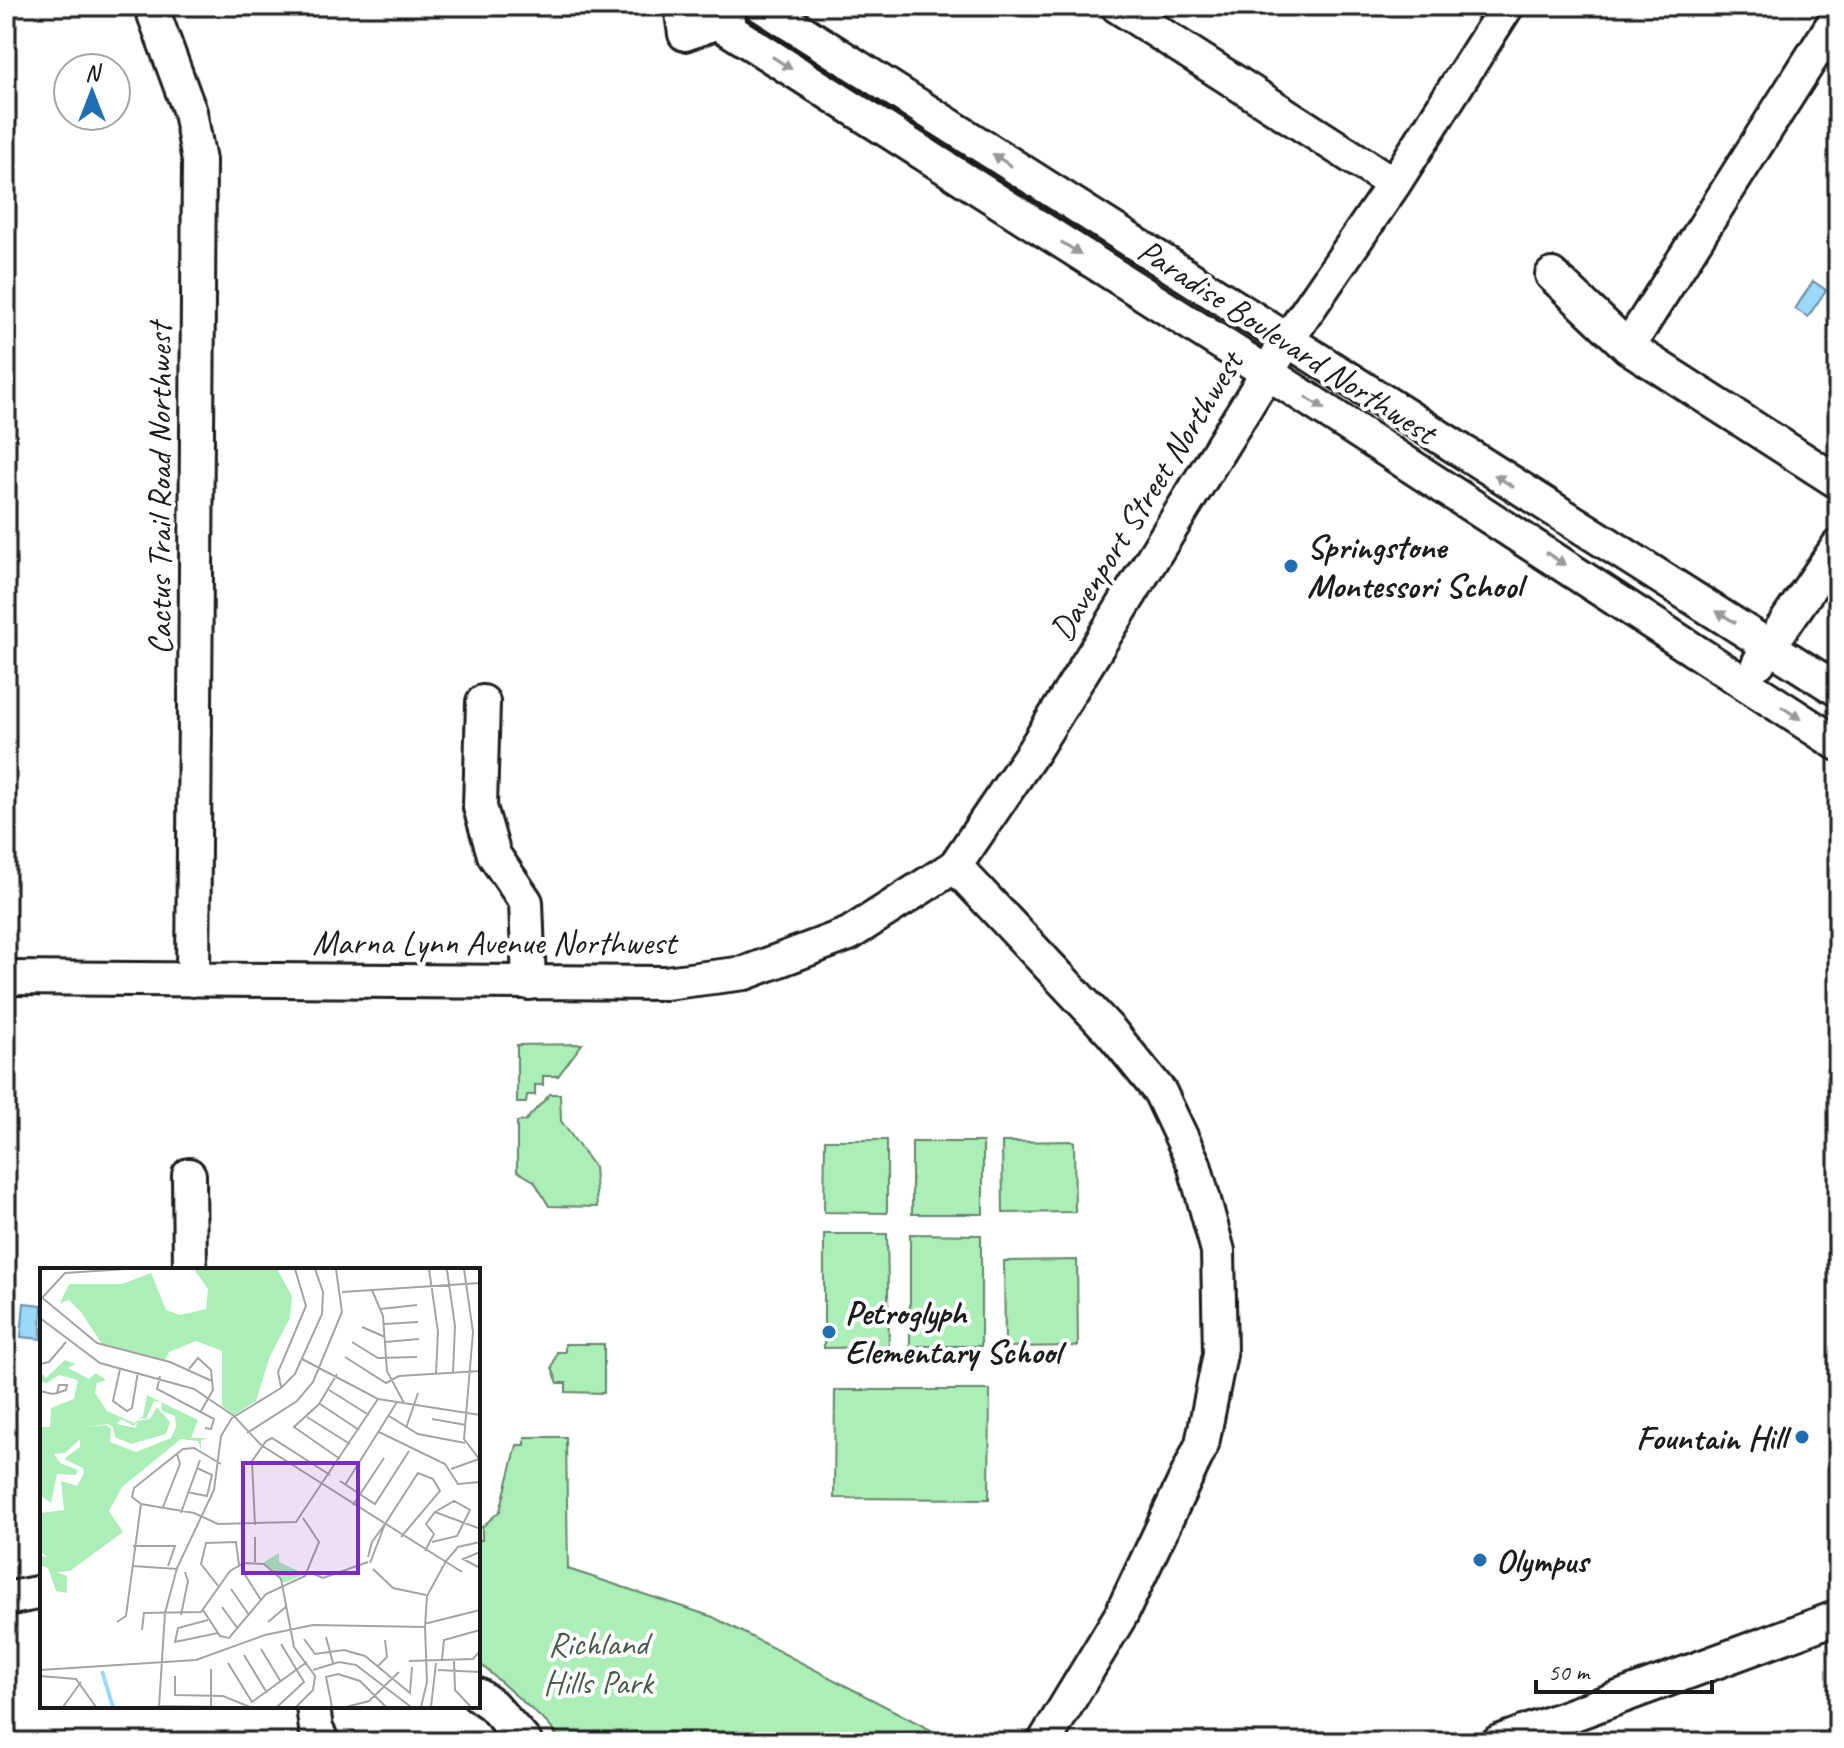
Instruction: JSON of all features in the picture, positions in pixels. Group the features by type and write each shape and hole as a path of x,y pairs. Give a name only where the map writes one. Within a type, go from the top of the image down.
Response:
{"street":[{"name":"Cactus Trail Road Northwest","path":"151,6 190,112 199,161 193,980"},
{"path":"681,6 685,34 704,14 767,9"},
{"path":"1117,6 1394,184"},
{"name":"Davenport Street Northwest","path":"955,866 1034,750 1286,342 1394,184 1507,6"},
{"name":"Paradise Boulevard Northwest","path":"767,9 1037,183 1142,245 1286,342 1772,645 1838,690"},
{"name":"Paradise Boulevard Northwest","path":"704,14 1268,373 1746,681 1838,744"},
{"path":"1628,347 1838,16"},
{"path":"1023,218 1056,215 1142,245"},
{"path":"1552,275 1628,347 1838,482"},
{"path":"1746,681 1838,546"},
{"path":"483,702 480,807 494,855 526,902 529,983"},
{"name":"Marna Lynn Avenue Northwest","path":"6,978 665,983 745,973 849,934 955,866"},
{"path":"955,866 1112,1033 1160,1092 1194,1164 1218,1251 1220,1354 1202,1444 1121,1615 1054,1738"},
{"path":"189,1175 190,1268"},
{"path":"6,1599 40,1592"},
{"path":"1498,1742 1838,1617"},
{"path":"480,1696 492,1705 525,1742"},
{"path":"313,1708 316,1729 323,1742"}],"green space":[{"path":"582,1044 558,1076 543,1076 543,1085 535,1085 535,1095 527,1095 526,1103 517,1103 517,1045"},
{"path":"550,1094 560,1094 561,1121 594,1167 597,1207 549,1206 534,1181 517,1171 517,1122 525,1121"},
{"path":"825,1140 887,1140 887,1213 824,1212"},
{"path":"1074,1141 1075,1212 1003,1213 1002,1142"},
{"path":"912,1142 983,1142 983,1214 912,1214"},
{"path":"824,1234 887,1234 889,1347 824,1348"},
{"path":"910,1234 981,1235 981,1346 910,1346"},
{"path":"1077,1260 1078,1346 1005,1347 1004,1261"},
{"path":"565,1344 604,1344 604,1393 566,1392 566,1383 558,1383 552,1368 557,1352 565,1352"},
{"path":"835,1390 990,1390 989,1499 834,1498"},
{"name":"Richland Hills Park","path":"525,1437 566,1437 568,1569 713,1617 954,1742 562,1742 548,1724 480,1664 482,1527 500,1511 517,1445 525,1445"}],"water":[{"path":"1813,281 1826,290 1808,317 1795,309"},
{"path":"24,1303 40,1305 40,1339 21,1337"}],"place":[{"name":"Springstone Montessori School","path":"1291,566"},
{"name":"Petroglyph Elementary School","path":"829,1332"},
{"name":"Fountain Hill","path":"1802,1437"},
{"name":"Olympus","path":"1480,1560"}]}
